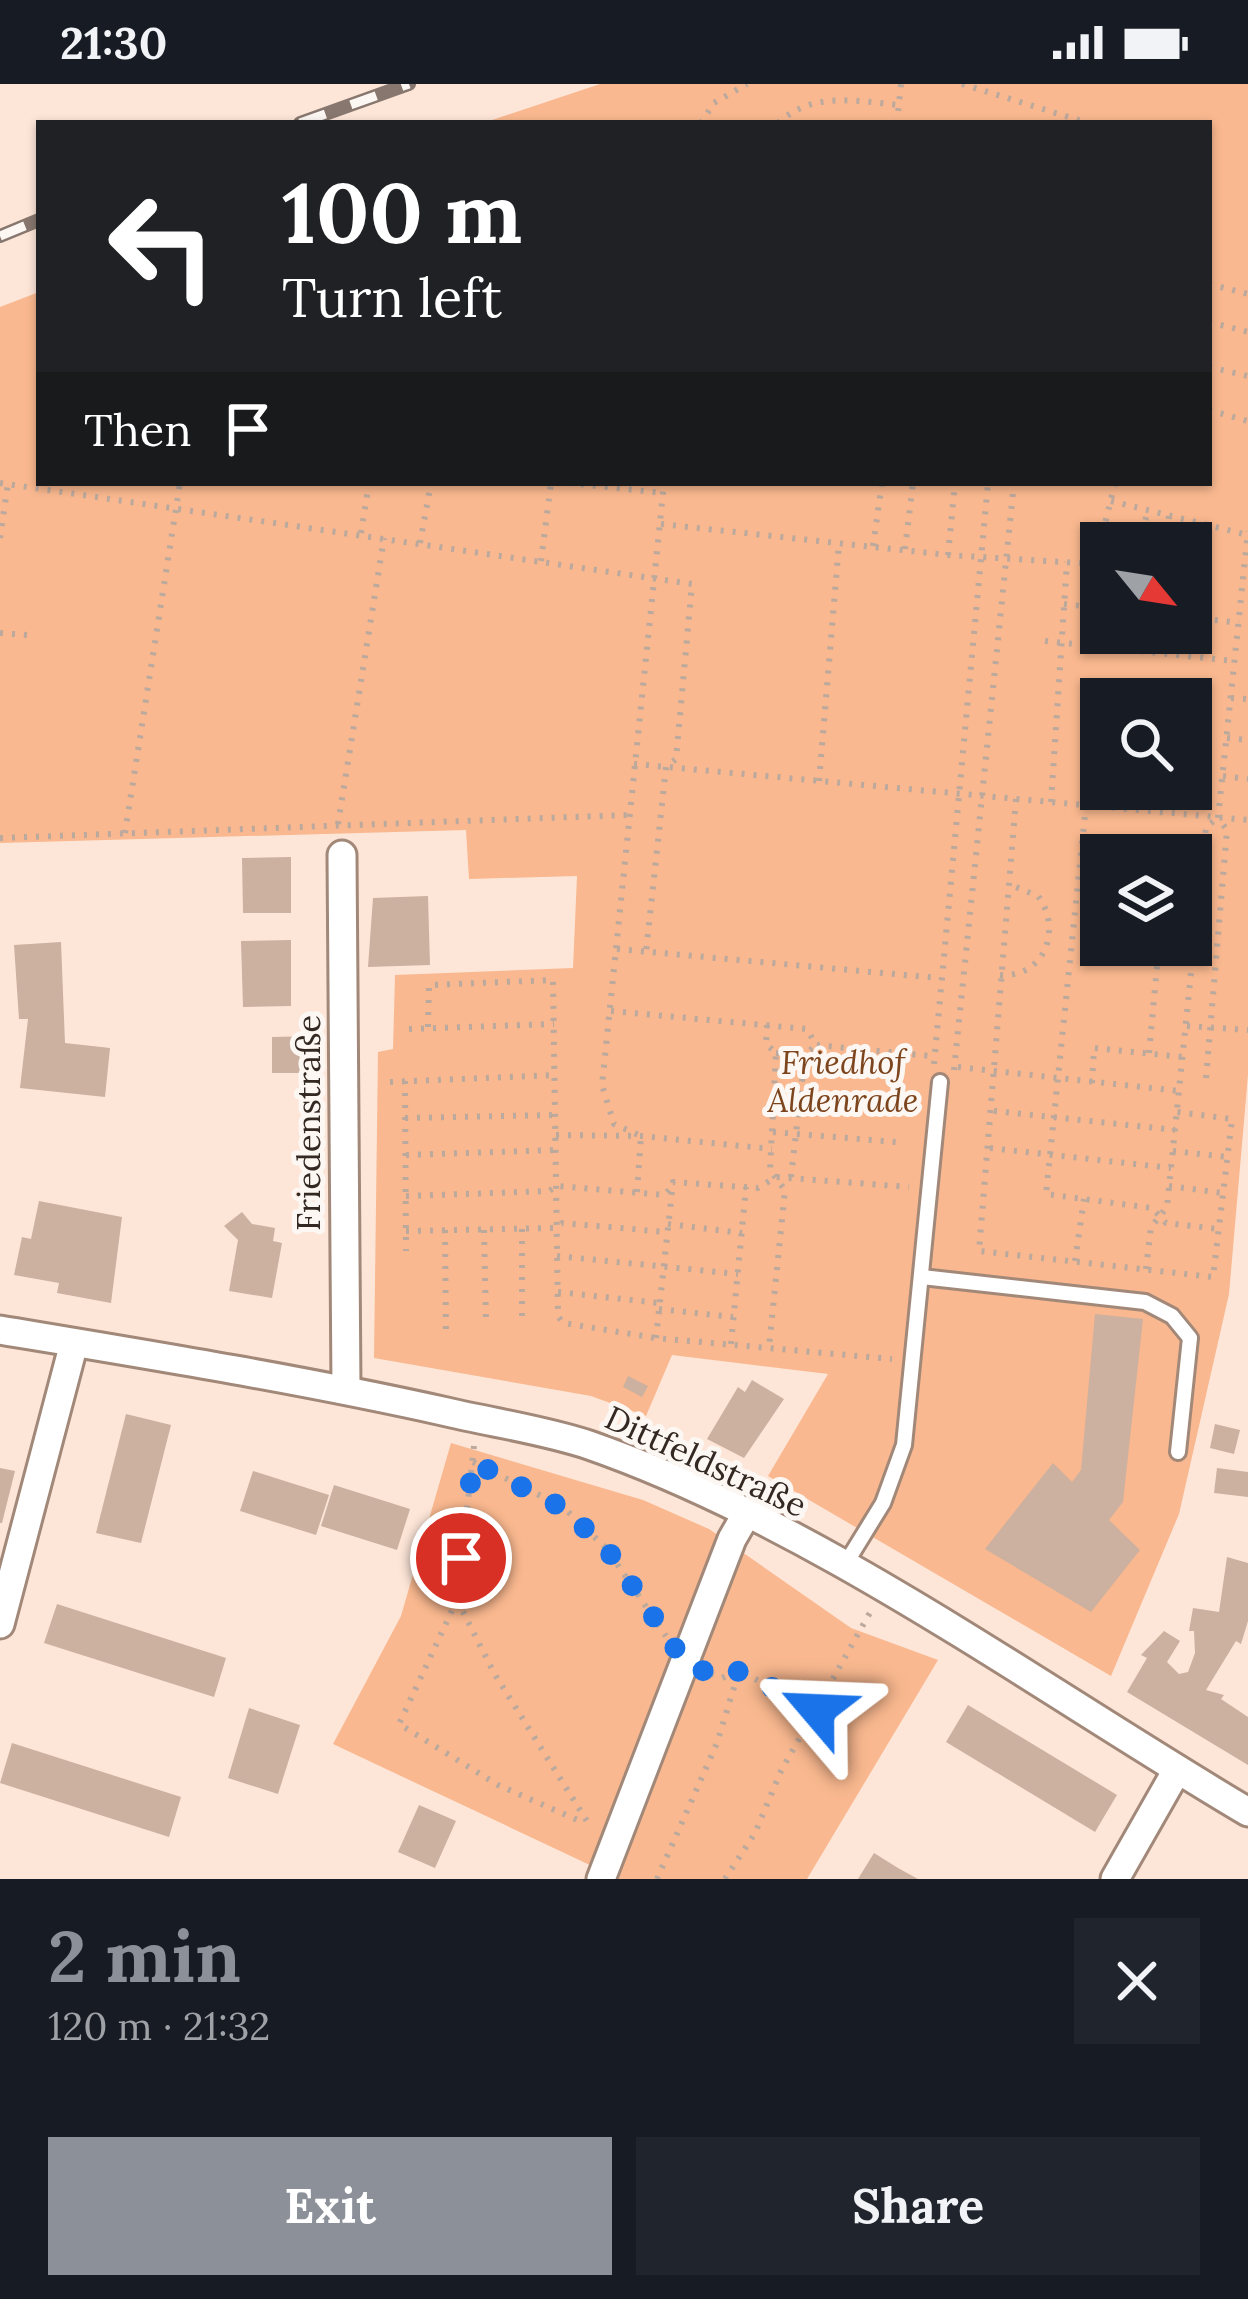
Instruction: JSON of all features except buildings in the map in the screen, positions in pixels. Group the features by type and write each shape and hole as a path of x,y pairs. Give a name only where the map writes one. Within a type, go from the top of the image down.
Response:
{"street":[{"name":"Friedenstraße","path":"342,856 346,1390"},
{"name":"Dittfeldstraße","path":"0,1330 346,1390 584,1443 747,1513 1248,1812"},
{"path":"1,1614 74,1342"},
{"path":"601,1879 747,1513"},
{"path":"1115,1879 1178,1770"}],"lane":[{"path":"843,1568 883,1503 904,1445 940,1082"},
{"path":"922,1277 1145,1302 1172,1316 1190,1338 1178,1452"}],"path":[{"path":"702,120 714,103 747,84"},
{"path":"897,120 901,84"},
{"path":"962,84 1071,120"},
{"path":"783,120 807,104 834,99 899,105"},
{"path":"1212,285 1248,294"},
{"path":"1212,323 1248,332"},
{"path":"1212,368 1248,376"},
{"path":"1212,411 1248,421"},
{"path":"0,538 4,483 692,584 676,759 666,767 646,952"},
{"path":"125,833 180,486"},
{"path":"361,534 369,486"},
{"path":"420,543 430,486"},
{"path":"541,560 551,486"},
{"path":"597,486 663,493"},
{"path":"640,1136 614,1124 602,1085 664,486"},
{"path":"873,546 882,486"},
{"path":"905,549 913,486"},
{"path":"948,555 955,486"},
{"path":"988,486 931,1056 940,1082 958,1066 1014,486"},
{"path":"661,524 948,555 1095,564 1114,486"},
{"path":"1111,501 1196,522"},
{"path":"1145,522 1148,510"},
{"path":"1168,522 1169,515"},
{"path":"1206,1078 1227,830 1218,818 1248,533 1212,526"},
{"path":"342,856 338,823 384,538"},
{"path":"819,781 839,544"},
{"path":"1051,802 1067,562"},
{"path":"1064,604 1080,606"},
{"path":"1212,620 1239,623"},
{"path":"0,633 27,635"},
{"path":"1045,641 1234,661"},
{"path":"1231,698 1248,699"},
{"path":"1227,738 1248,740"},
{"path":"634,764 1080,804"},
{"path":"1223,776 1248,778"},
{"path":"1016,799 993,1057 998,1072 980,1251 1213,1277 1232,1119 1177,1112"},
{"path":"1085,810 1046,1194 1152,1208 1166,1223 1219,1229"},
{"path":"1137,810 1248,820"},
{"path":"0,838 627,815"},
{"path":"1205,834 1206,827 1218,818"},
{"path":"1000,976 1018,977 1035,966 1047,948 1050,926 1038,896 1011,885"},
{"path":"617,949 938,978"},
{"path":"1149,1053 1157,966"},
{"path":"1146,1270 1151,1227 1169,1186 1193,966"},
{"path":"428,1027 428,985 553,980 558,1292 563,1323 656,1338 913,1361"},
{"path":"611,1011 807,1029 816,1046"},
{"path":"409,1029 554,1024"},
{"path":"766,1025 766,1044 776,1053 806,1055"},
{"path":"1187,1026 1248,1030"},
{"path":"791,1177 806,1055 816,1046 931,1056"},
{"path":"1092,1083 1094,1048 1184,1057"},
{"path":"769,1347 785,1190 770,1170 776,1053"},
{"path":"958,1066 1179,1090"},
{"path":"390,1082 555,1075"},
{"path":"405,1081 406,1251"},
{"path":"994,1111 1175,1130"},
{"path":"405,1118 556,1115"},
{"path":"773,1132 896,1142"},
{"path":"556,1136 640,1136 772,1149"},
{"path":"637,1192 640,1136"},
{"path":"990,1148 1171,1168"},
{"path":"406,1155 556,1150"},
{"path":"1173,1151 1227,1157"},
{"path":"656,1338 673,1183 758,1188 776,1177 791,1177 931,1188"},
{"path":"406,1196 549,1191 557,1186 664,1195 670,1190"},
{"path":"1169,1186 1223,1193"},
{"path":"731,1344 746,1187"},
{"path":"1075,1262 1084,1199"},
{"path":"406,1231 557,1225 742,1233"},
{"path":"522,1229 522,1320"},
{"path":"484,1230 486,1321"},
{"path":"445,1231 446,1336"},
{"path":"557,1256 738,1274"},
{"path":"558,1292 734,1317"},
{"path":"618,1841 499,1785 399,1724 457,1600 473,1462 563,1508 607,1549 686,1664 722,1678 739,1671 817,1710"},
{"path":"725,1879 755,1833 781,1771 882,1590"},
{"path":"457,1600 585,1824"},
{"path":"657,1879 717,1743 739,1671"}],"green space":[{"name":"Friedhof Aldenrade","path":"600,84 1248,84 1248,1075 1229,1294 1179,1514 1111,1676 768,1476 828,1374 672,1355 646,1416 591,1396 374,1358 378,1052 393,1049 395,975 573,968 577,876 469,879 466,830 0,843 0,307 36,293 36,486 1212,486 1212,120 492,120"},
{"path":"451,1443 643,1500 709,1529 851,1628 938,1660 807,1879 587,1879 592,1866 333,1744 401,1616"}],"railway":[{"path":"308,120 409,84"},
{"path":"0,236 36,221"}],"route":[{"path":"461,1558 473,1462 563,1508 607,1549 686,1664 722,1678 739,1671 817,1710"}]}
